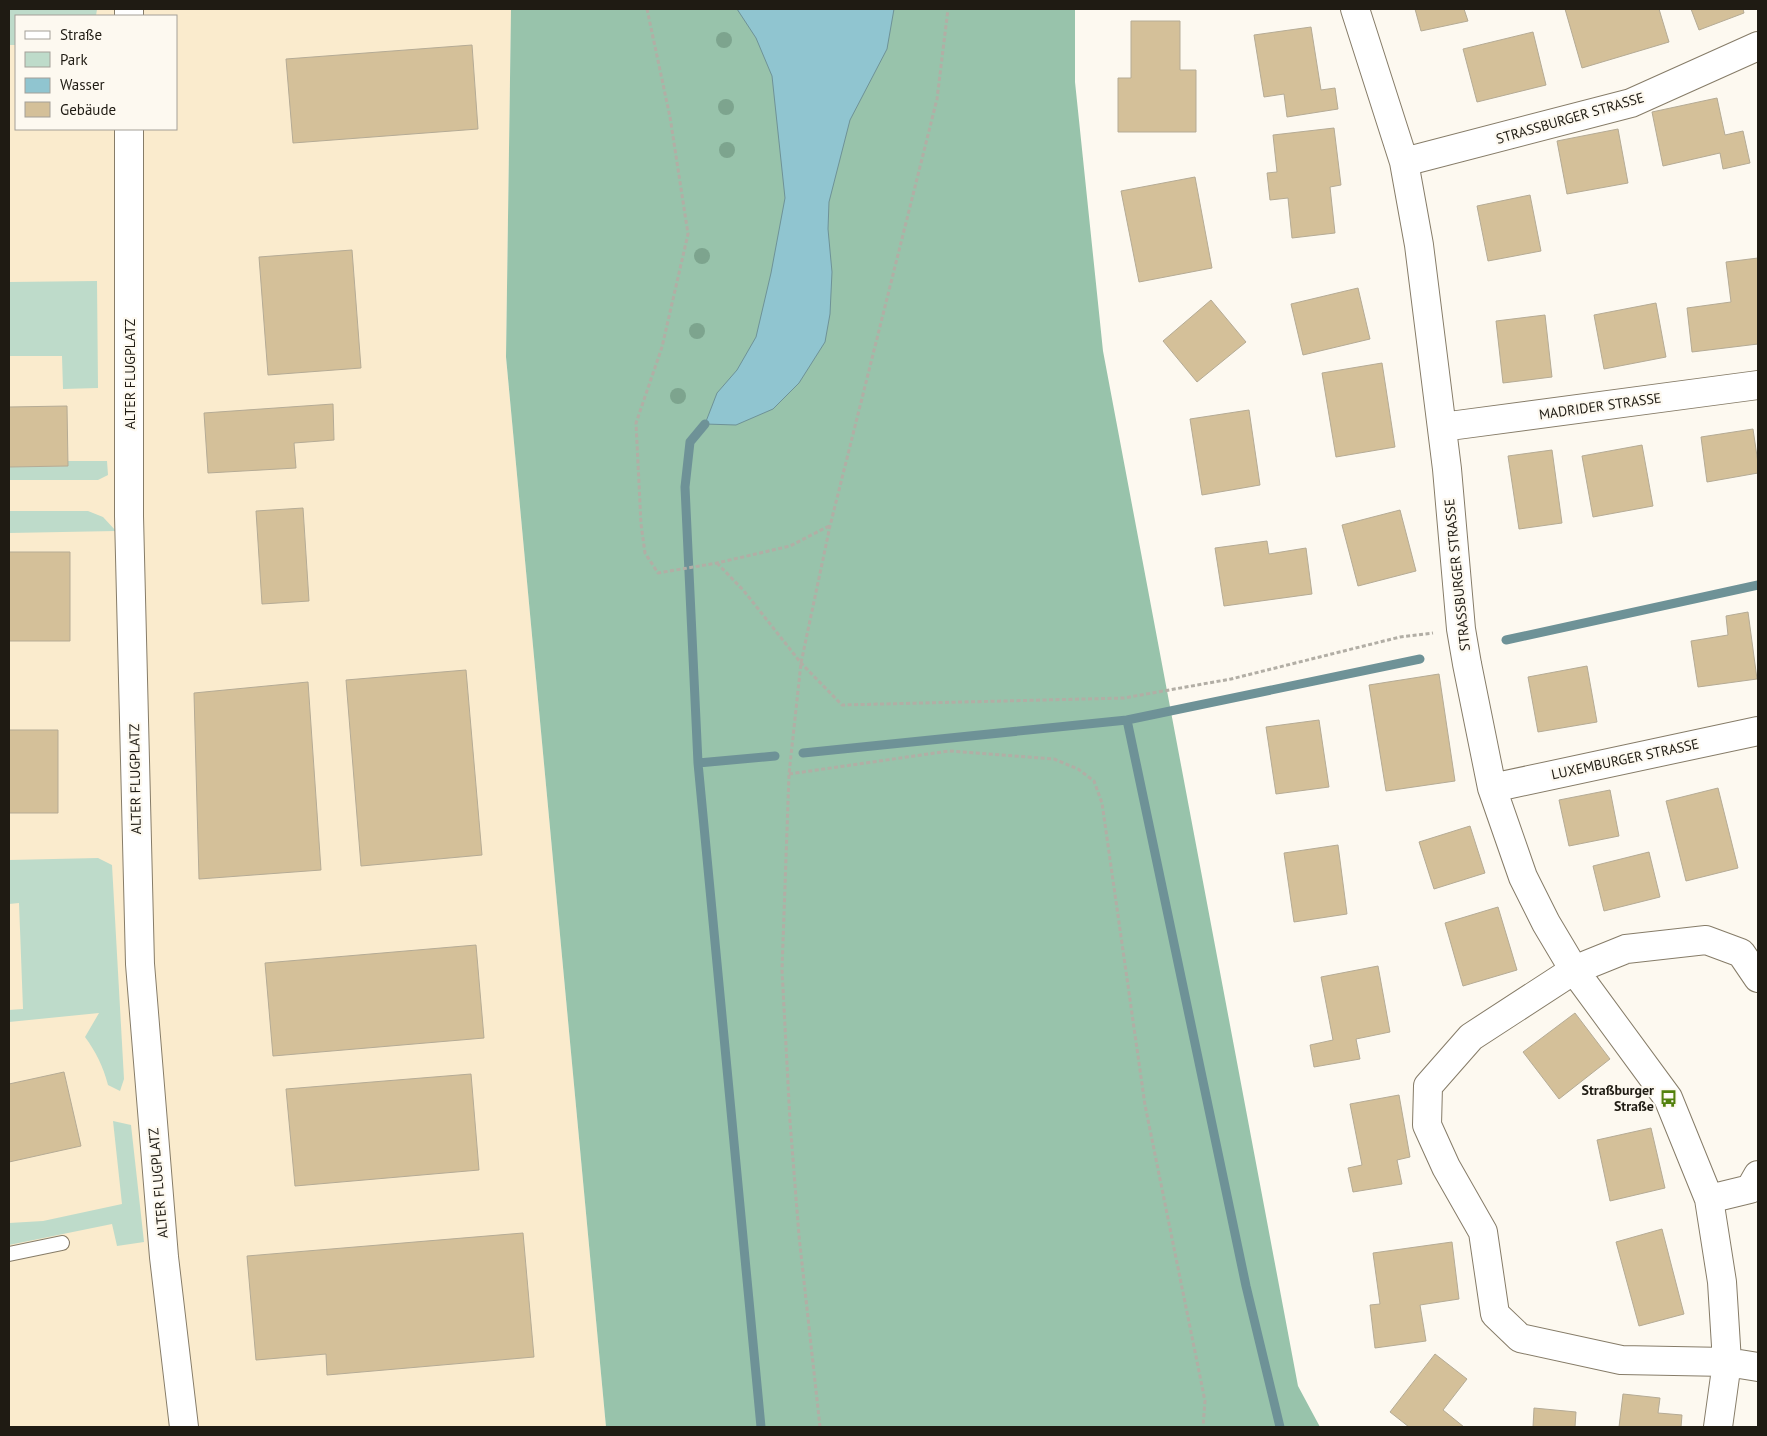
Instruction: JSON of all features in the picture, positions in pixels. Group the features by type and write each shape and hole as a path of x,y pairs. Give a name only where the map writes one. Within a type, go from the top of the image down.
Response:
{"street":[{"name":"STRASSBURGER STRASSE","path":"1355,9 1404,162 1419,245 1447,469 1461,629 1492,788 1523,877 1546,923 1574,970 1668,1098 1708,1199 1722,1282 1727,1362 1718,1427"},
{"name":"STRASSBURGER STRASSE","path":"1404,162 1631,104 1758,46"},
{"name":"ALTER FLUGPLATZ","path":"129,130 129,516 140,964 164,1257 184,1427"},
{"name":"MADRIDER STRASSE","path":"1442,427 1758,385"},
{"name":"LUXEMBURGER STRASSE","path":"1492,788 1758,731"},
{"path":"1758,978 1741,953 1706,940 1626,949 1574,970 1471,1037 1428,1086 1427,1125 1446,1168 1483,1232 1495,1314 1520,1338 1621,1360 1727,1362 1758,1366"},
{"path":"1708,1199 1750,1189 1758,1175"}],"lane":[{"path":"9,1254 62,1244"}],"path":[{"path":"647,9 670,118 688,234 662,347 636,423 641,524 645,553 658,573 717,563 790,546 830,526"},
{"path":"820,1427 799,1236 790,1121 782,970 789,774 801,663 830,526 937,99 948,9"},
{"path":"717,563 744,591 801,663 842,705 1124,698 1231,679 1400,637 1461,629"},
{"path":"789,774 949,751 1054,759 1078,769 1094,781 1102,803 1145,1104 1205,1401 1203,1427"}],"shaded area":[{"path":"9,9 511,9 506,357 606,1427 9,1427"}],"green space":[{"path":"9,9 97,9 96,15 15,15 15,45 9,45"},
{"path":"511,9 1075,9 1075,82 1103,351 1298,1386 1320,1427 606,1427 506,357"},
{"path":"97,281 98,388 63,389 62,356 9,356 9,282"},
{"path":"68,461 107,461 108,475 98,480 9,480 9,467 68,466"},
{"path":"9,511 88,511 103,517 116,531 9,533"},
{"path":"98,858 112,865 124,1079 120,1091 108,1085 99,1060 85,1037 99,1013 9,1022 9,1010 23,1009 19,903 9,904 9,860"},
{"path":"113,1121 131,1125 144,1242 117,1246 112,1224 9,1245 9,1223 43,1221 122,1204"}],"water":[{"path":"737,9 894,9 887,49 850,120 829,202 828,229 832,272 830,314 825,342 799,383 773,409 736,425 705,424 717,393 737,370 756,337 771,273 785,198 772,76 756,38"}],"building":[{"path":"1415,9 1464,9 1468,21 1421,31"},
{"path":"1565,9 1659,9 1669,42 1582,68"},
{"path":"1691,9 1743,9 1744,13 1699,30"},
{"path":"1131,21 1180,21 1180,70 1196,70 1196,132 1118,132 1118,78 1131,78"},
{"path":"1311,27 1321,90 1335,88 1338,109 1287,117 1284,94 1264,97 1254,35"},
{"path":"1533,32 1546,85 1477,102 1463,49"},
{"path":"472,45 478,129 293,143 286,59"},
{"path":"1717,98 1725,135 1743,131 1750,163 1723,169 1720,153 1663,166 1652,112"},
{"path":"1334,128 1341,185 1330,187 1335,233 1292,238 1288,198 1270,200 1267,173 1277,172 1273,135"},
{"path":"1618,129 1628,183 1567,194 1557,141"},
{"path":"1195,177 1212,268 1139,282 1121,191"},
{"path":"1530,195 1541,251 1488,261 1477,206"},
{"path":"352,250 361,368 268,375 259,257"},
{"path":"1758,258 1758,344 1692,352 1687,308 1731,302 1726,262"},
{"path":"1358,288 1370,339 1303,355 1291,304"},
{"path":"1211,300 1246,342 1197,382 1163,341"},
{"path":"1656,303 1666,357 1604,369 1594,315"},
{"path":"1545,315 1552,377 1503,383 1496,321"},
{"path":"1382,363 1395,447 1336,457 1322,373"},
{"path":"333,404 334,440 294,443 296,468 208,473 204,413"},
{"path":"67,406 68,466 9,467 9,407"},
{"path":"1249,410 1260,485 1202,495 1190,419"},
{"path":"1753,429 1758,473 1707,482 1701,437"},
{"path":"1642,445 1653,506 1593,517 1582,456"},
{"path":"1552,450 1562,523 1519,529 1508,456"},
{"path":"303,508 309,601 262,604 256,511"},
{"path":"1400,510 1416,571 1358,586 1342,525"},
{"path":"1267,541 1269,554 1306,548 1312,594 1224,606 1215,548"},
{"path":"9,552 70,552 70,641 9,641"},
{"path":"1748,612 1757,679 1698,687 1691,641 1728,635 1726,616"},
{"path":"1587,666 1597,722 1538,732 1528,677"},
{"path":"466,670 482,855 361,866 346,680"},
{"path":"1439,674 1455,781 1386,791 1369,685"},
{"path":"308,682 321,870 199,879 194,693"},
{"path":"1319,720 1329,787 1276,794 1266,727"},
{"path":"9,730 58,730 58,813 9,813"},
{"path":"1718,788 1738,868 1686,881 1666,801"},
{"path":"1610,790 1619,836 1569,846 1559,800"},
{"path":"1470,826 1485,873 1434,889 1419,842"},
{"path":"1338,845 1347,914 1294,922 1284,853"},
{"path":"1649,852 1660,897 1604,911 1593,866"},
{"path":"1498,907 1517,970 1463,986 1445,923"},
{"path":"476,945 484,1038 273,1056 265,963"},
{"path":"1378,966 1390,1032 1356,1039 1360,1059 1314,1067 1310,1045 1333,1040 1321,977"},
{"path":"1575,1013 1610,1059 1559,1099 1523,1052"},
{"path":"64,1072 81,1146 9,1162 9,1084"},
{"path":"471,1074 479,1170 295,1186 286,1089"},
{"path":"1399,1095 1410,1157 1397,1160 1402,1184 1353,1192 1348,1168 1362,1165 1350,1104"},
{"path":"1651,1128 1665,1188 1610,1201 1597,1140"},
{"path":"1662,1229 1684,1314 1639,1326 1616,1242"},
{"path":"523,1233 534,1357 327,1375 326,1354 256,1360 247,1256"},
{"path":"1452,1242 1459,1299 1420,1305 1426,1341 1375,1348 1370,1305 1380,1304 1373,1253"},
{"path":"1435,1354 1467,1379 1443,1410 1464,1427 1409,1427 1390,1412"},
{"path":"1623,1394 1660,1398 1658,1413 1682,1415 1681,1427 1619,1427"},
{"path":"1534,1408 1576,1412 1575,1427 1533,1427"}],"waterway":[{"path":"705,424 690,442 685,487 698,763 761,1427"},
{"path":"1506,640 1758,585"},
{"path":"803,753 1127,720 1420,659"},
{"path":"1127,720 1246,1286 1280,1427"},
{"path":"698,763 775,756"}],"place":[{"name":"Straßburger Straße","path":"1668,1098"}]}
